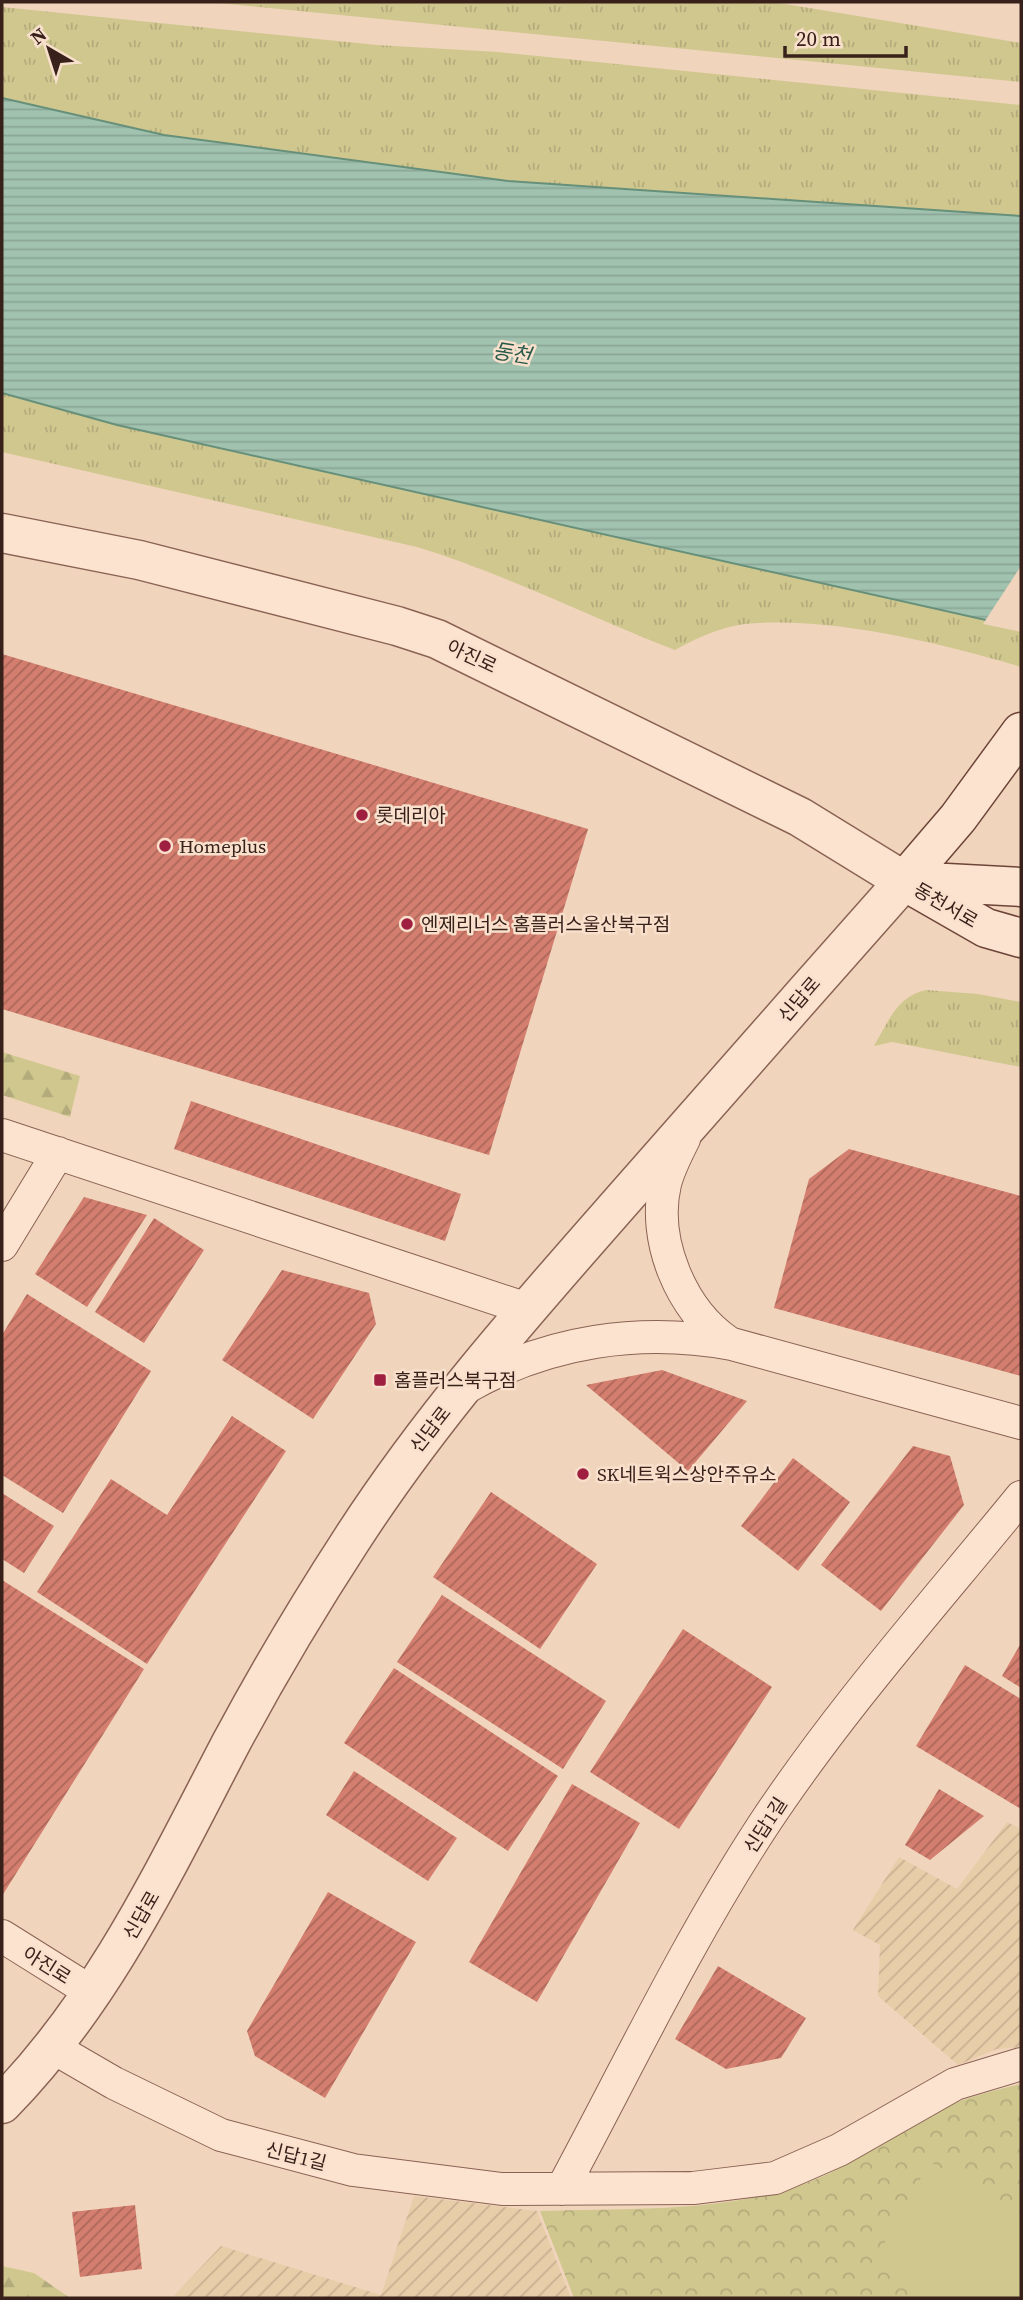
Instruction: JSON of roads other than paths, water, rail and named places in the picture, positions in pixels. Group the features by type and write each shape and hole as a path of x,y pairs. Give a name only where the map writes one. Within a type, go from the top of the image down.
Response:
{"street":[{"name":"아진로","path":"2,533 139,560 397,626 437,639 800,817 904,881"},
{"name":"신답로","path":"2,2104 52,2048 93,1993 169,1867 232,1742 297,1627 403,1464 527,1309 904,881 1014,744"},
{"name":"동천서로","path":"904,881 1021,887"},
{"name":"동천서로","path":"904,881 986,928 1021,938"},
{"path":"694,1119 665,1185 662,1216 666,1245 674,1271 697,1315 710,1329 732,1344"},
{"path":"2,1135 527,1309"},
{"path":"2,1245 58,1153"},
{"path":"459,1391 511,1364 576,1345 647,1336 688,1336 732,1344 1021,1423"},
{"name":"신답1길","path":"562,2189 705,1923 762,1828 824,1738 1021,1497"},
{"name":"아진로","path":"2,1936 93,1993"},
{"name":"신답1길","path":"52,2048 114,2083 221,2135 353,2170 502,2189 693,2188 775,2178 839,2150 955,2084 1021,2064"}],"water":[{"name":"동천","path":"2,98 164,135 508,181 1021,216 1021,628 117,425 2,393"}],"place":[{"name":"롯데리아","path":"362,815"},
{"name":"Homeplus","path":"165,846"},
{"name":"엔제리너스 홈플러스울산북구점","path":"407,924"},
{"name":"홈플러스북구점","path":"380,1380"},
{"name":"SK네트윅스상안주유소","path":"583,1474"}]}
